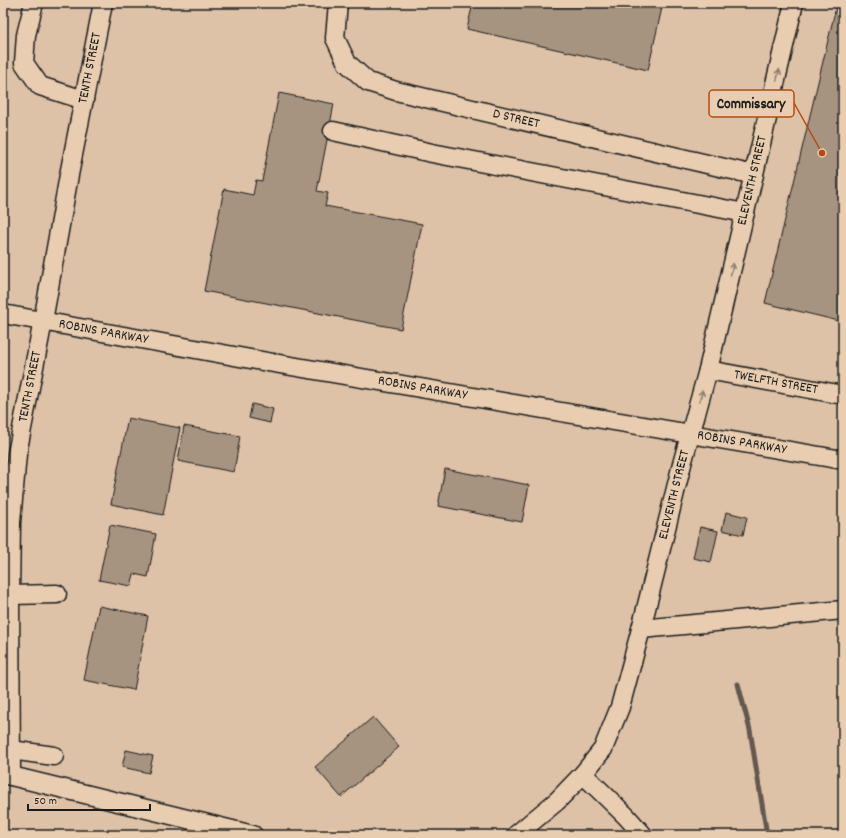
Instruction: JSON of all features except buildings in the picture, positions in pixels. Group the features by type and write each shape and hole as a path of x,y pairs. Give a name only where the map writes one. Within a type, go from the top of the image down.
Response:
{"street":[{"path":"34,3 26,35 24,63 40,86 84,100"},
{"name":"TENTH STREET","path":"7,775 11,750 11,522 17,454 69,175 104,3"},
{"name":"D STREET","path":"338,3 335,38 347,64 368,82 404,93 754,176"},
{"name":"ELEVENTH STREET","path":"516,835 556,801 583,774 603,749 617,714 641,629 682,464 708,370 794,3"},
{"path":"333,132 745,213"},
{"name":"ROBINS PARKWAY","path":"3,314 256,360 843,460"},
{"name":"TWELFTH STREET","path":"708,370 843,395"},
{"path":"10,595 57,594"},
{"path":"641,629 843,610"},
{"path":"11,750 54,756"},
{"path":"583,774 626,816 643,835"},
{"path":"7,775 251,835"}],"waterway":[{"path":"738,684 750,730 767,835"}],"place":[{"name":"Commissary","path":"822,153"}]}
